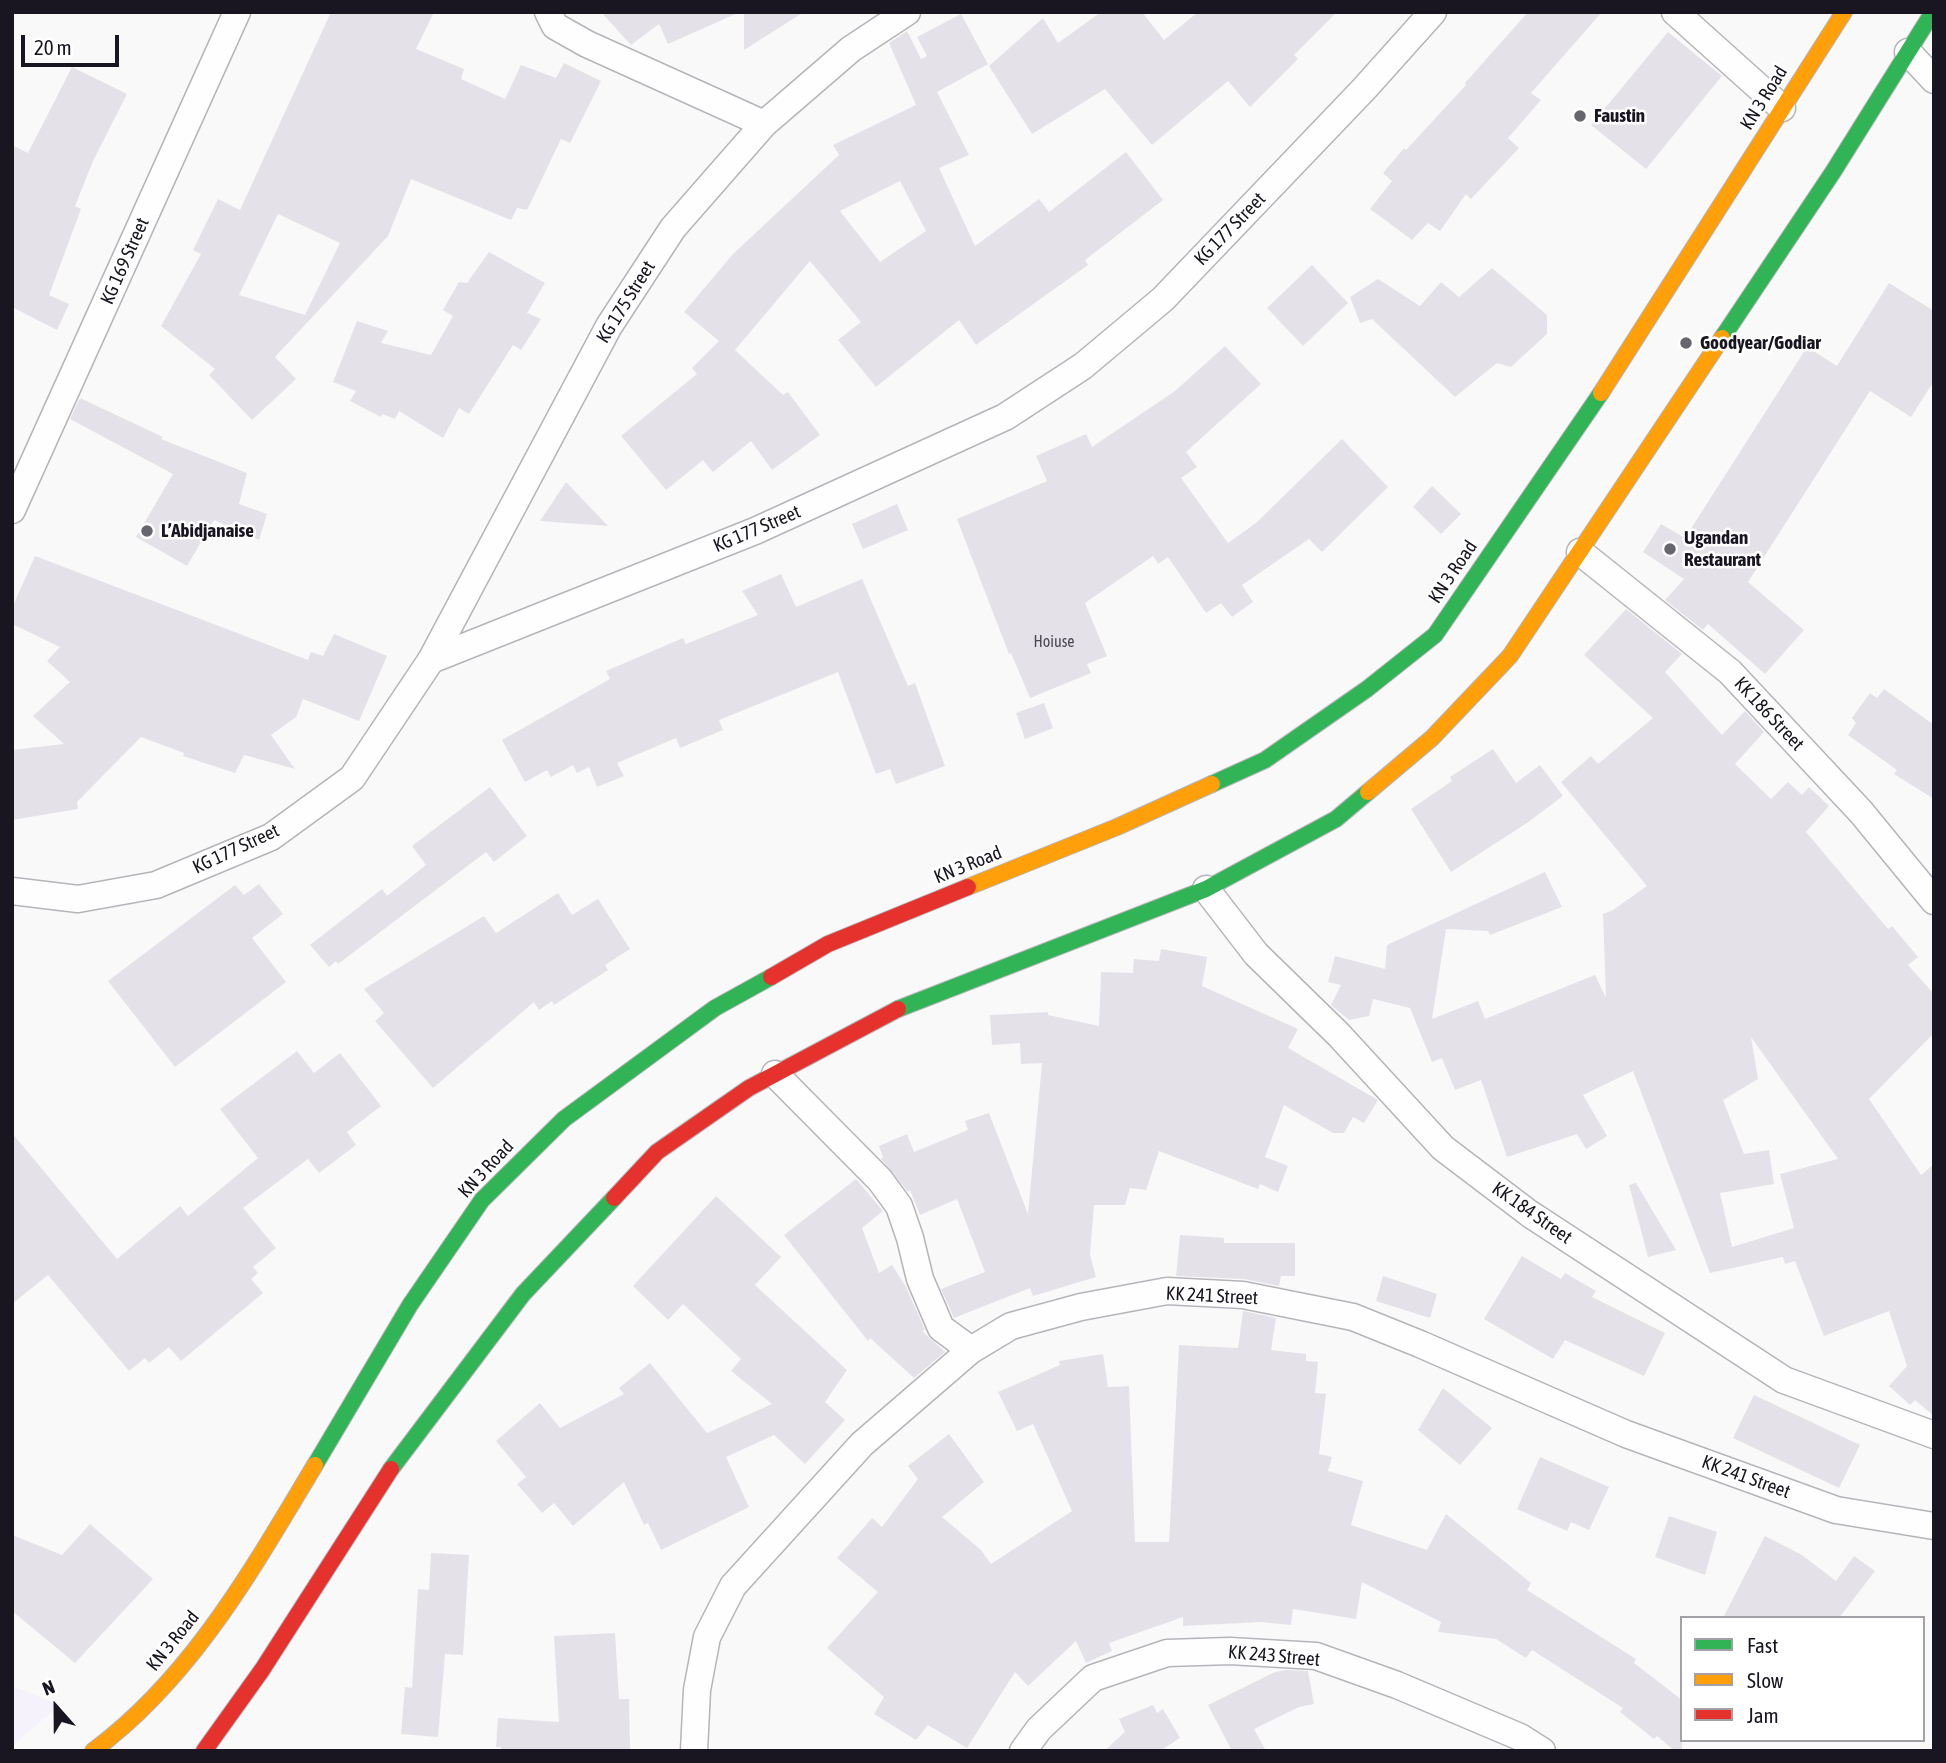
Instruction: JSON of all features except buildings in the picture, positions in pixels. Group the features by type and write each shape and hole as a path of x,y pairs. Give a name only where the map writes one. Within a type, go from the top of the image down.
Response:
{"highway":[{"name":"KN 3 Road","path":"93,1751 112,1737 179,1672 245,1581 410,1305 482,1200 564,1119 715,1008 828,944 1117,828 1265,760 1367,689 1435,635 1627,355 1844,12"},
{"path":"204,1751 262,1670 395,1463 523,1294 657,1152 749,1088 886,1014 1206,889 1336,819 1432,737 1510,656 1833,172 1933,12"}],"street":[{"name":"KG 169 Street","path":"12,510 237,12"},
{"path":"548,12 555,26 587,44 764,124"},
{"name":"KG 175 Street","path":"431,660 609,326 673,228 764,124 850,49 907,12"},
{"name":"KG 177 Street","path":"12,891 78,899 156,885 271,837 352,778 431,660 755,531 1005,417 1083,366 1163,299 1364,89 1433,12"},
{"path":"1675,12 1782,108"},
{"path":"1908,52 1934,80"},
{"name":"KK 186 Street","path":"1580,552 1730,672 1861,812 1934,901"},
{"name":"KK 184 Street","path":"1206,889 1256,954 1339,1035 1443,1147 1519,1206 1784,1380 1934,1435"},
{"path":"775,1074 880,1180 899,1206 910,1238 919,1279 941,1328 971,1350"},
{"name":"KK 241 Street","path":"694,1751 697,1690 707,1637 733,1586 862,1444 971,1350 1011,1326 1081,1307 1167,1291 1243,1295 1353,1317 1626,1434 1836,1510 1933,1529"},
{"name":"KK 243 Street","path":"1023,1751 1039,1729 1093,1678 1167,1653 1230,1651 1316,1656 1397,1685 1520,1737 1542,1751"}],"shaded area":[{"path":"12,1686 60,1705 12,1746"}],"traffic: fast":[{"path":"1722,338 1833,172 1933,12"},
{"path":"1212,784 1265,760 1367,689 1435,635 1601,393"},
{"path":"898,1009 1206,889 1336,819 1368,792"},
{"path":"315,1465 410,1305 482,1200 564,1119 715,1008 771,977"},
{"path":"391,1469 523,1294 614,1198"}],"traffic: slow":[{"path":"1601,393 1844,12"},
{"path":"1368,792 1432,738 1510,656 1722,338"},
{"path":"968,887 1117,827 1212,784"},
{"path":"93,1751 161,1690 190,1656 244,1582 315,1465"}],"traffic: jam":[{"path":"771,977 828,944 968,887"},
{"path":"614,1198 657,1152 749,1088 898,1009"},
{"path":"204,1751 262,1670 391,1469"}],"place":[{"name":"Faustin","path":"1580,116"},
{"name":"Goodyear/Godiar","path":"1686,343"},
{"name":"L’Abidjanaise","path":"147,531"},
{"name":"Ugandan Restaurant","path":"1670,549"}]}
